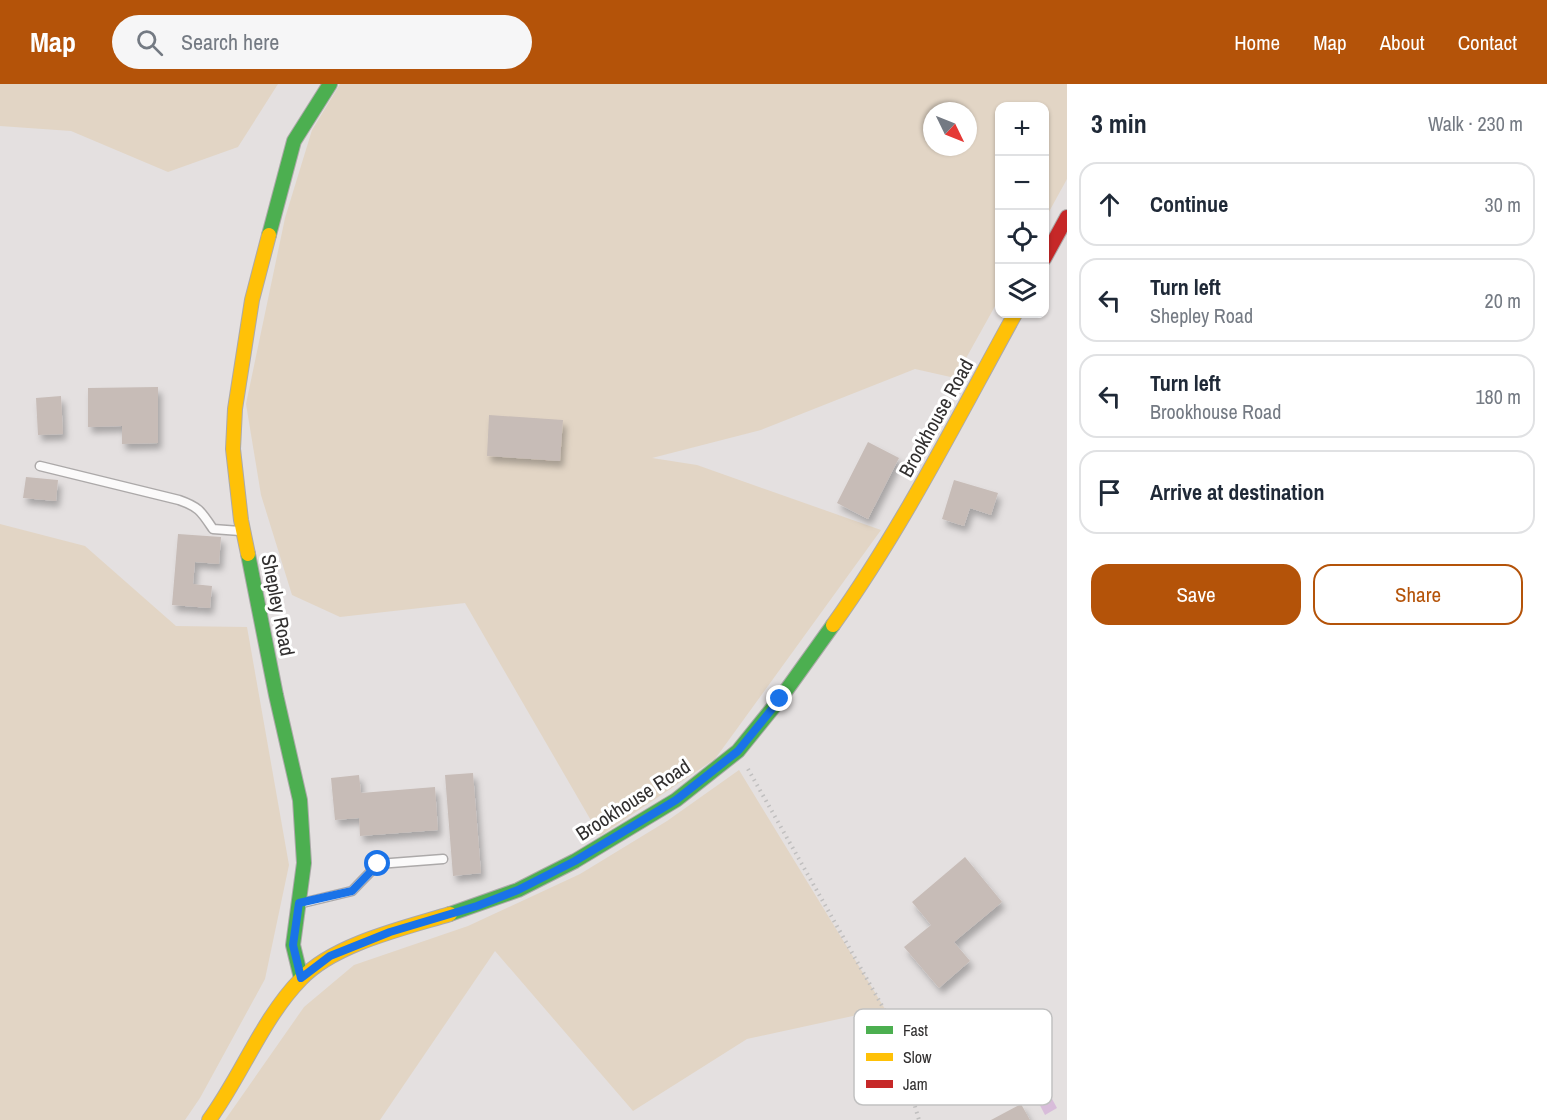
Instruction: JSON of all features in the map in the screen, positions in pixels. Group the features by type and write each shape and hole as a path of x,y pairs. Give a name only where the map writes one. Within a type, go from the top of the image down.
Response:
{"street":[{"name":"Shepley Road","path":"301,978 293,945 304,863 300,800 243,532 233,449 235,409 252,300 294,141 330,84"},
{"path":"1049,250 1067,217"},
{"name":"Brookhouse Road","path":"301,978 330,956 390,932 477,906 518,890 575,861 676,800 738,751 780,699 858,590 913,501 1013,318"},
{"path":"209,1120 223,1101 274,1013 301,978"}],"lane":[{"path":"40,466 179,500 197,507 213,529 243,532"},
{"path":"299,903 352,891 378,864 443,859"}],"path":[{"path":"738,751 885,1009"},
{"path":"915,1105 919,1120"}],"shaded area":[{"path":"0,84 278,84 238,147 168,172 71,131 0,126"},
{"path":"340,84 1067,84 1067,179 1049,212 1049,102 995,102 995,306 955,378 915,369 761,430 652,458 697,465 881,530 715,759 600,836 465,603 340,617 292,595 261,495 246,404 285,218 312,130"},
{"path":"0,524 85,546 176,626 247,627 289,865 265,979 200,1098 185,1120 0,1120"},
{"path":"739,770 885,1009 854,1009 854,1016 747,1039 633,1111 495,951 380,1120 225,1120 304,1007 354,965 468,926 580,874 667,821"},
{"path":"1052,1099 1057,1108 1045,1115 1040,1105 1052,1105"}],"building":[{"path":"158,387 158,443 122,444 122,426 88,427 88,388"},
{"path":"61,396 63,434 38,435 36,398"},
{"path":"489,415 563,420 560,461 487,456"},
{"path":"868,442 899,458 868,519 837,503"},
{"path":"26,477 58,480 56,501 23,498"},
{"path":"954,480 998,493 991,515 970,508 964,526 942,519"},
{"path":"178,534 221,537 219,564 195,562 193,584 212,586 210,608 172,605"},
{"path":"473,773 481,873 453,876 445,775"},
{"path":"359,775 361,793 435,787 438,830 360,836 359,818 335,820 331,778"},
{"path":"965,857 1002,902 954,942 970,961 939,988 904,947 931,925 912,902"},
{"path":"1022,1105 1030,1120 991,1120"}],"traffic: fast":[{"path":"269,235 294,141 330,84"},
{"path":"248,554 300,800 304,863 293,945 301,978"},
{"path":"450,914 518,890 575,861 676,800 738,751 780,699 833,625"}],"traffic: slow":[{"path":"248,554 241,520 233,449 235,409 252,300 269,235"},
{"path":"833,625 859,588 906,511 1013,318"},
{"path":"209,1120 232,1085 263,1029 287,995 315,967 332,956 391,931 450,914"}],"traffic: jam":[{"path":"1049,250 1067,217"}],"route":[{"path":"378,864 352,891 299,903 293,945 301,978 330,956 390,932 477,906 518,890 575,861 676,800 738,751 780,699"}]}
